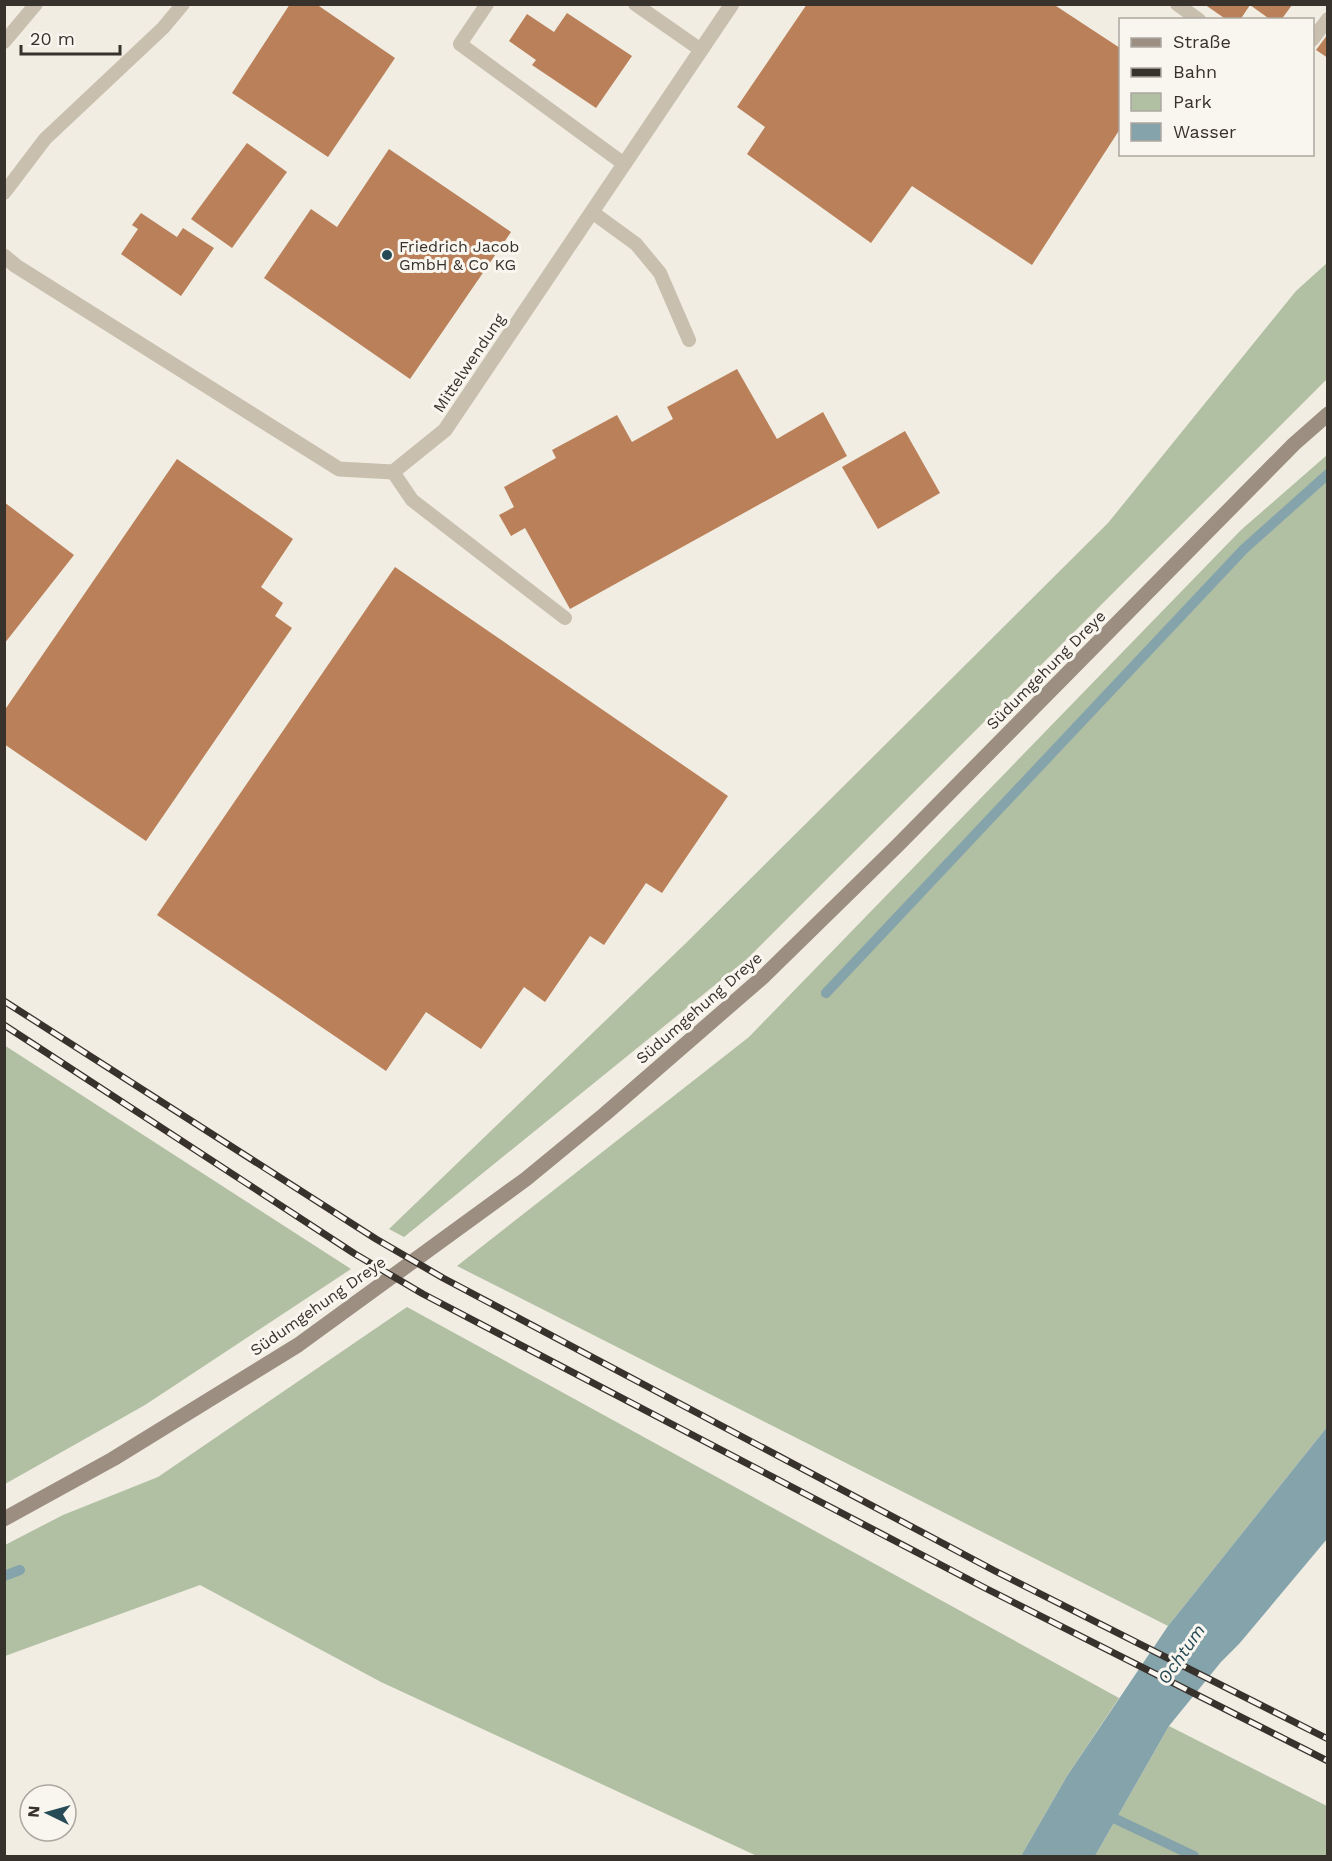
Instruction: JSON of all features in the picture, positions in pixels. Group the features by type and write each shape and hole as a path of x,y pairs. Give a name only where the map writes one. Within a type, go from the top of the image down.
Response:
{"main road":[{"name":"Südumgehung Dreye","path":"4,1519 113,1459 298,1345 526,1179 597,1121 772,968 898,845 1294,444 1328,414"}],"street":[{"name":"Mittelwendung","path":"393,472 446,430 732,4"},
{"path":"4,256 16,266 339,469 393,472"}],"lane":[{"path":"4,42 36,4"},
{"path":"4,193 45,139 163,28 183,4"},
{"path":"487,4 460,44 624,164"},
{"path":"635,4 701,50"},
{"path":"1178,4 1196,18"},
{"path":"1314,37 1328,19"},
{"path":"592,212 636,244 660,273 690,340"},
{"path":"393,472 412,500 565,618"}],"green space":[{"path":"1327,263 1327,379 747,959 404,1237 389,1229 686,943 1108,523 1296,291"},
{"path":"1327,455 1327,1427 1168,1626 457,1266 749,1037 1241,530"},
{"path":"4,1045 351,1269 145,1405 5,1484"},
{"path":"407,1307 1119,1698 1067,1776 1021,1856 757,1856 381,1682 200,1585 5,1656 5,1545 63,1515 158,1477"},
{"path":"1169,1726 1327,1806 1327,1856 1095,1856"}],"water":[{"name":"Ochtum","path":"1327,1427 1327,1539 1169,1726 1095,1856 1021,1856 1067,1776 1168,1626"}],"building":[{"path":"290,4 316,4 395,58 328,157 232,93"},
{"path":"807,4 1053,4 1119,47 1119,131 1032,265 912,186 871,243 747,154 765,127 737,107"},
{"path":"1204,4 1292,5 1282,18 1268,18 1250,5 1241,18 1224,18"},
{"path":"567,13 632,56 596,108 532,65 536,60 509,41 527,14 554,32"},
{"path":"1328,34 1328,58 1316,50"},
{"path":"247,143 287,172 232,248 191,219"},
{"name":"Friedrich Jacob GmbH & Co KG","path":"389,149 511,232 410,379 264,278 311,209 337,227"},
{"path":"141,213 177,237 183,228 214,248 181,296 121,254 138,229 132,225"},
{"path":"737,369 777,439 823,412 847,456 570,609 525,528 511,536 499,515 514,507 504,487 556,458 552,450 617,415 632,442 673,419 667,407"},
{"path":"905,431 940,493 878,529 842,467"},
{"path":"177,459 293,539 261,587 283,603 275,616 292,628 146,841 4,744 4,711"},
{"path":"4,502 74,555 4,644"},
{"path":"395,567 728,796 662,893 646,883 604,945 590,936 545,1002 524,987 481,1049 426,1012 386,1071 157,915"}],"waterway":[{"path":"826,993 1244,549 1328,474"},
{"path":"4,1576 20,1570"},
{"path":"1105,1814 1194,1856"}],"railway":[{"path":"4,1001 376,1239 443,1278 995,1571 1328,1739"},
{"path":"4,1025 355,1254 423,1294 985,1588 1328,1761"}],"place":[{"name":"Friedrich Jacob GmbH & Co KG","path":"387,255"}]}
